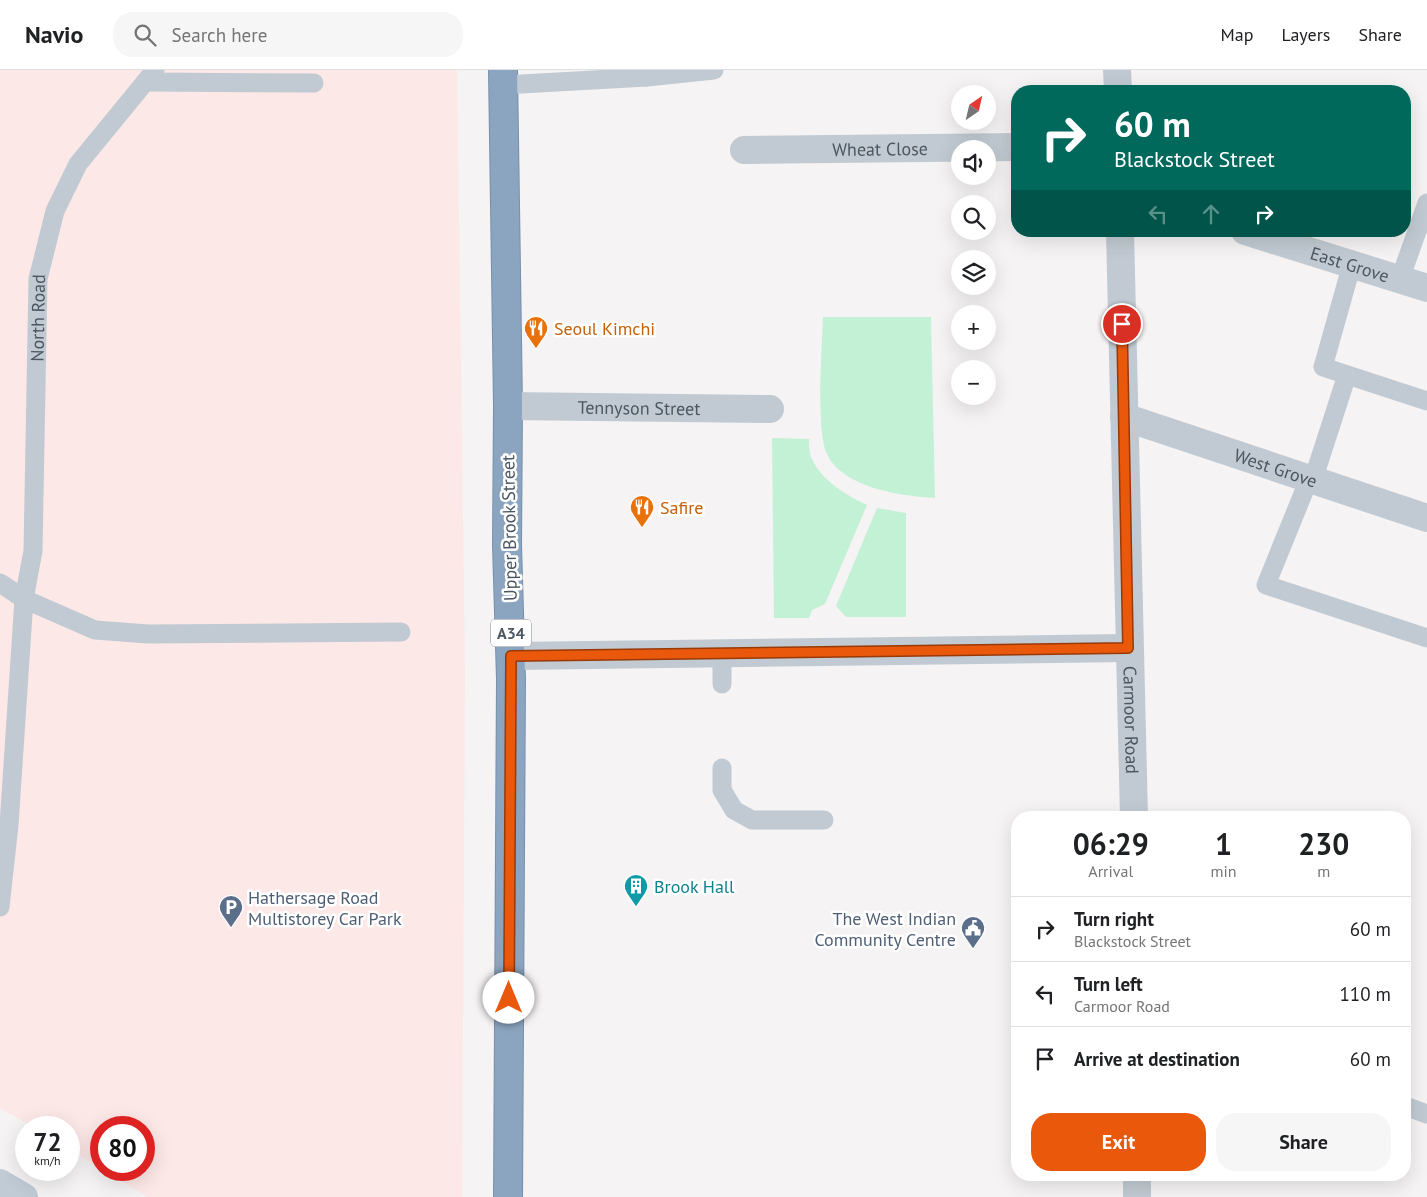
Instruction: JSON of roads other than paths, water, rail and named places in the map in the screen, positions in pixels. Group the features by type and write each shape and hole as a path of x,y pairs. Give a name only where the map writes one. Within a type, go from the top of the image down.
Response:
{"highway":[{"name":"Upper Brook Street","path":"503,78 508,406 507,545 511,656 508,1197"}],"street":[{"path":"1117,70 1118,85"},
{"name":"Wheat Close","path":"744,150 1011,147"},
{"name":"Carmoor Road","path":"1120,237 1128,648 1134,811"},
{"name":"East Grove","path":"1264,237 1427,288"},
{"name":"Tennyson Street","path":"508,406 770,409"},
{"name":"West Grove","path":"1124,417 1427,518"},
{"path":"511,656 1128,648"},
{"path":"1136,1197 1137,1181"},
{"path":"0,1183 24,1197"}],"lane":[{"path":"503,78 714,70"},
{"path":"150,76 314,83"},
{"name":"North Road","path":"0,907 9,825 24,600 33,551 38,279 55,211 78,164 150,76"},
{"path":"1400,279 1427,203"},
{"path":"1352,264 1323,367 1427,401"},
{"path":"1348,375 1311,479 1266,585 1427,638"},
{"path":"0,583 24,600 95,630 139,634 401,632"},
{"path":"722,653 722,684"},
{"path":"722,768 722,790 734,810 752,820 824,820"},
{"path":"1411,1108 1427,1114"}],"place":[{"name":"Seoul Kimchi","path":"536,349"},
{"name":"Safire","path":"642,528"},
{"name":"Brook Hall","path":"636,907"},
{"name":"Hathersage Road Multistorey Car Park","path":"231,928"},
{"name":"The West Indian Community Centre","path":"973,949"}]}
